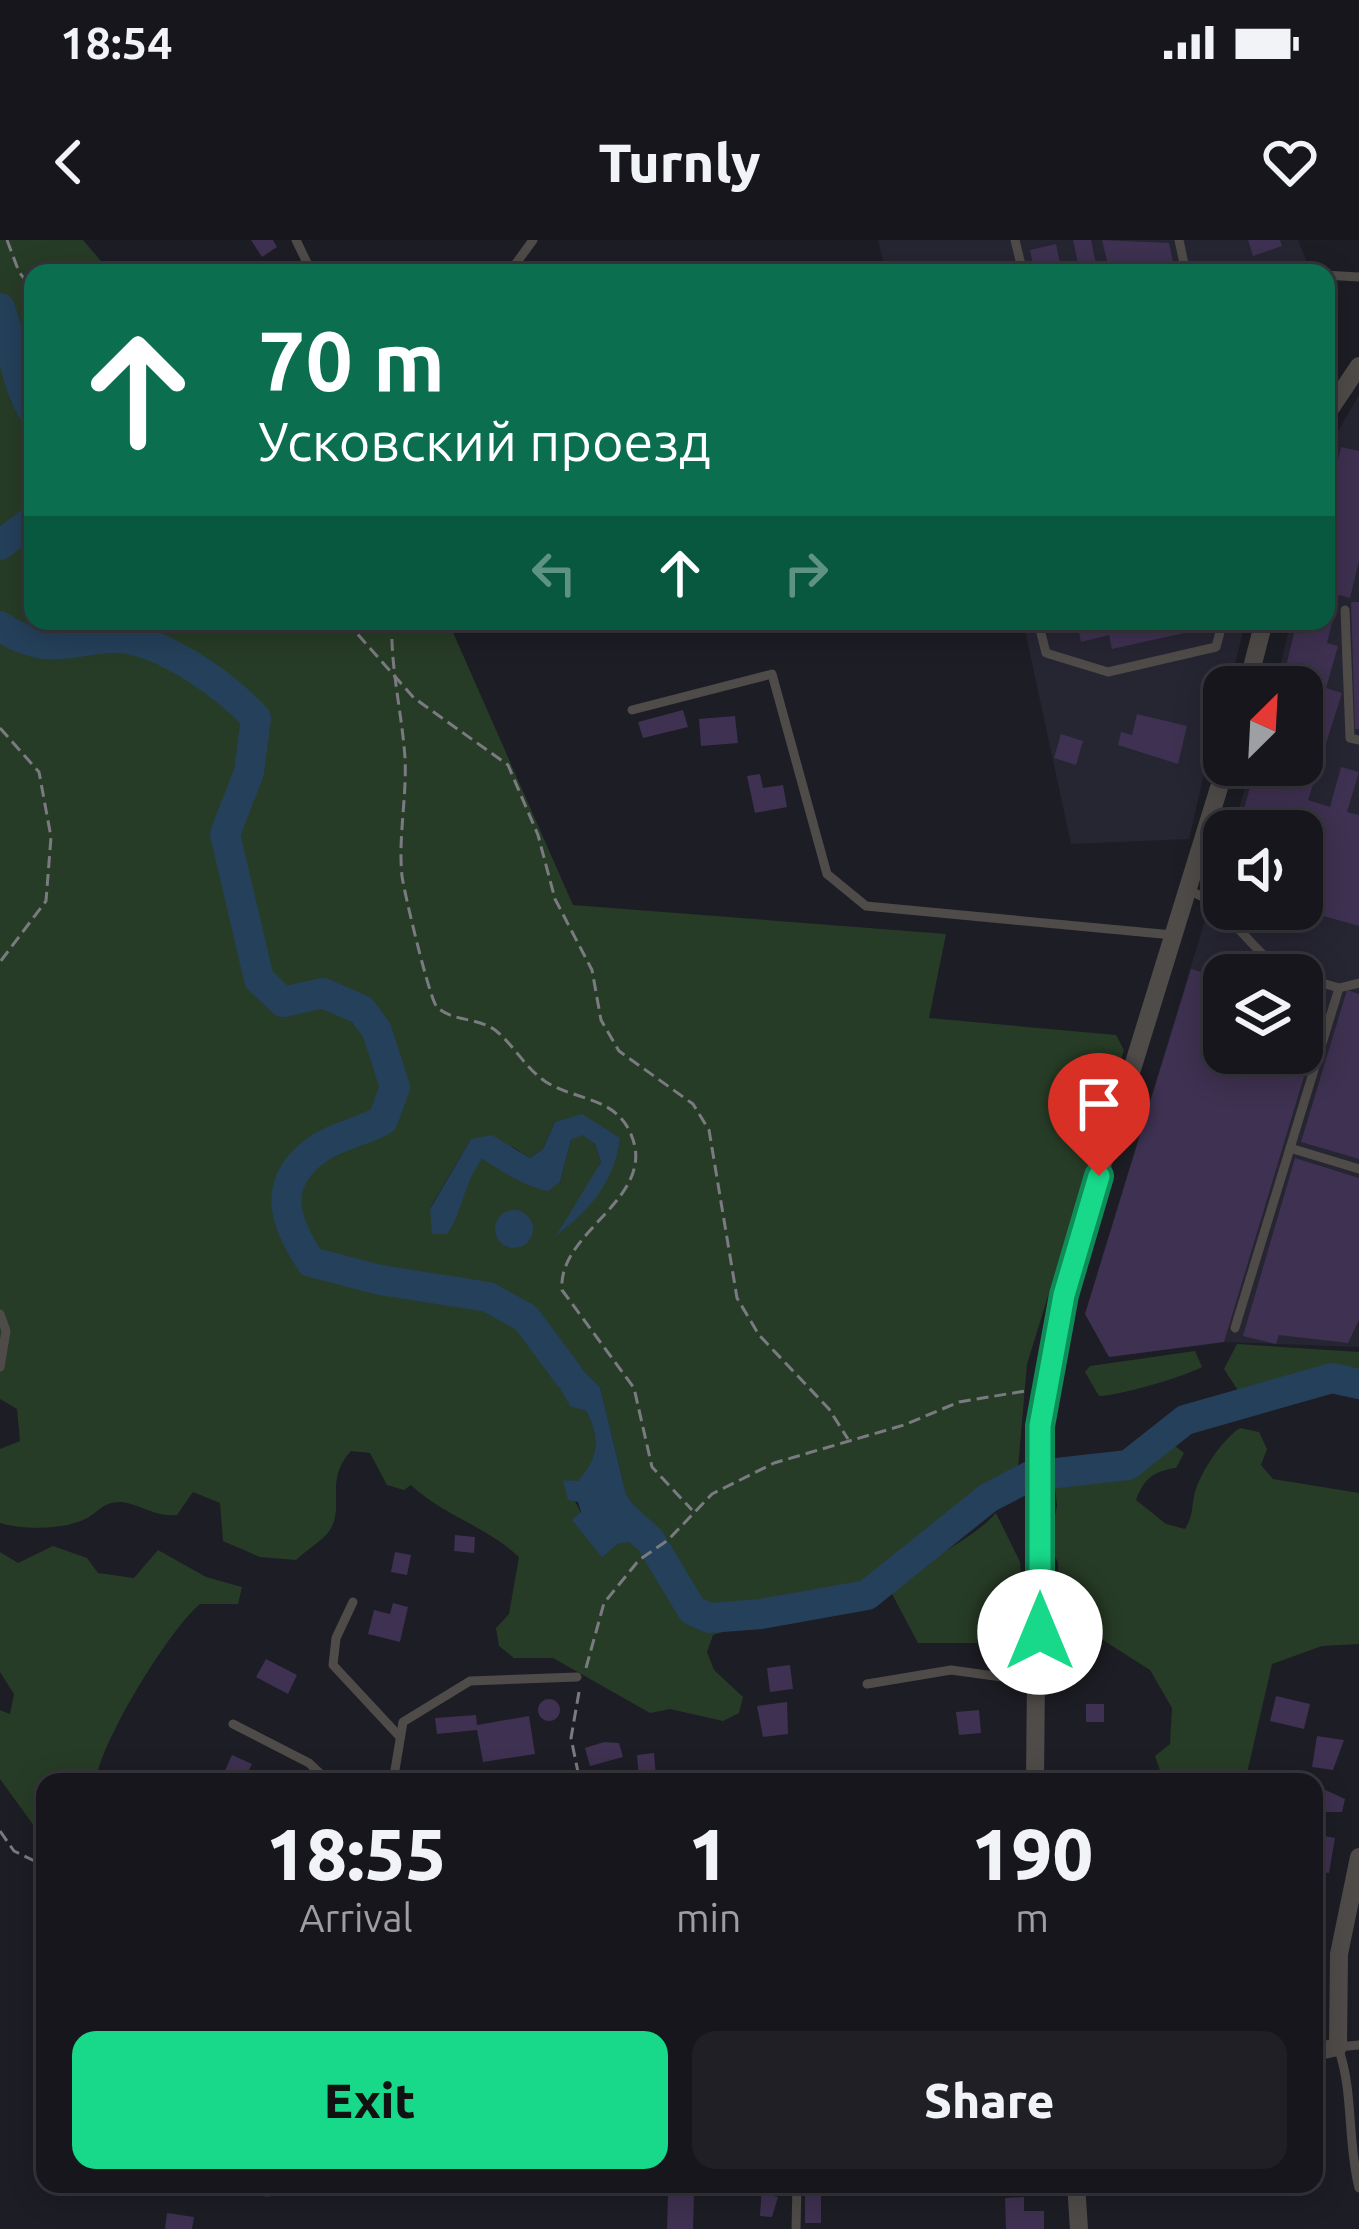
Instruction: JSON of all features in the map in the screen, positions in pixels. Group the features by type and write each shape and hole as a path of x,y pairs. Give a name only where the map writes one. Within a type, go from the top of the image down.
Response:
{"street":[{"path":"1335,402 1359,366"},
{"path":"1252,666 1262,630"},
{"path":"1035,1773 1038,1464 1045,1388 1074,1257 1219,786"},
{"path":"1323,2050 1338,2047 1339,1954 1359,1857"},
{"path":"1077,2193 1079,2229"}],"lane":[{"path":"1345,610 1349,738 1359,740"},
{"path":"1040,630 1046,653 1108,672 1216,647 1220,630"},
{"path":"632,710 772,674 827,874 866,906 1174,935"},
{"path":"1187,890 1212,898 1264,954"},
{"path":"1323,983 1339,988 1359,983"},
{"path":"1234,1328 1339,988"},
{"path":"1290,1148 1359,1169"},
{"path":"0,1314 6,1331 0,1366"},
{"path":"353,1602 337,1638 333,1665 400,1737"},
{"path":"867,1684 951,1670 1038,1682"},
{"path":"394,1773 403,1722 470,1681 578,1677"},
{"path":"233,1724 309,1763 319,1773"},
{"path":"1359,2045 1338,2047 1348,2075 1350,2138 1359,2188"},
{"path":"796,2229 797,2193"}],"path":[{"path":"7,240 24,278"},
{"path":"354,630 397,680 508,765 538,835 555,898 592,970 601,1020 619,1051 693,1104 709,1130 736,1298 759,1335 829,1409 848,1439"},
{"path":"393,630 405,759 402,873 424,951 426,991 435,1006 454,1018 474,1019 496,1030 546,1082 617,1113 632,1134 631,1178 567,1257 562,1290 634,1388 652,1467 692,1510"},
{"path":"0,728 39,772 51,837 46,901 0,962"},
{"path":"578,1773 572,1738 580,1705 578,1677 589,1665 604,1603 692,1510 712,1494 773,1463 904,1425 958,1402 1045,1388"},
{"path":"0,1832 14,1851 36,1862"}],"shaded area":[{"path":"878,240 1298,240 1307,264 884,264"},
{"path":"1359,395 1359,1347 1224,1342 1109,1357 1085,1314 1203,927 1323,930 1323,810 1238,810 1246,786 1323,786 1323,666 1280,666 1289,630 1335,630 1335,436"},
{"path":"1025,630 1244,630 1234,666 1203,666 1203,778 1189,839 1071,844"}],"green space":[{"path":"0,240 83,240 103,264 24,264 24,630 452,630 573,905 946,934 929,1018 1116,1035 1124,1050 1027,1364 1018,1468 999,1477 951,1524 878,1576 820,1597 754,1607 747,1624 713,1635 707,1652 714,1670 743,1697 739,1713 723,1721 670,1709 650,1713 553,1658 514,1658 499,1646 496,1628 509,1614 519,1557 411,1485 404,1490 387,1485 370,1453 351,1451 343,1462 333,1524 296,1560 260,1557 223,1541 220,1503 193,1492 177,1515 115,1502 67,1525 32,1528 0,1523 0,1449 20,1441 17,1409 0,1399","holes":["555,1122 619,1138 561,1232 601,1162 595,1144 582,1134 571,1140 560,1182 517,1175 482,1159 430,1208 471,1139 513,1147 530,1158 543,1149","549,1335 600,1387 626,1494 656,1540 594,1542 573,1520 581,1513 564,1480 578,1482 590,1465 594,1431 586,1411 570,1405 542,1358"]},
{"path":"1237,1344 1359,1352 1359,1372 1291,1378 1275,1387 1239,1392 1224,1369"},
{"path":"1195,1351 1202,1367 1122,1393 1099,1396 1085,1372 1090,1366"},
{"path":"1240,1428 1259,1432 1267,1449 1261,1465 1273,1479 1359,1493 1359,1644 1322,1646 1272,1664 1247,1773 1161,1773 1155,1756 1170,1744 1172,1708 1150,1670 1095,1635 1083,1621 1057,1618 1058,1563 1049,1543 1057,1506 1055,1487 1070,1477 1088,1484 1169,1441 1184,1453 1176,1468 1151,1477 1136,1500 1166,1524 1185,1529 1202,1475"},
{"path":"996,1513 1020,1562 1025,1615 1010,1635 994,1643 918,1643 891,1592"},
{"path":"53,1546 87,1558 98,1573 134,1578 158,1550 206,1577 242,1587 238,1604 200,1604 172,1636 122,1715 98,1773 36,1773 36,1829 0,1779 0,1710 10,1714 14,1694 0,1672 0,1552 18,1563"}],"water":[{"path":"582,1114 620,1138 617,1153 599,1193 556,1236 601,1162 595,1144 582,1135 571,1140 560,1182 548,1191 482,1159 447,1234 432,1234 430,1209 471,1139 492,1135 530,1158 543,1149 555,1122"},
{"path":"514,1210 528,1215 533,1229 528,1243 514,1248 500,1243 495,1229 500,1215"},
{"path":"547,1333 600,1387 626,1494 657,1540 619,1543 602,1557 572,1520 581,1512 578,1502 568,1500 563,1480 578,1481 590,1464 594,1431 586,1411 570,1406 542,1357"}],"building":[{"path":"251,240 273,240 277,247 262,257"},
{"path":"1073,240 1091,240 1096,264 1078,264"},
{"path":"1102,240 1169,243 1173,262 1163,264 1108,264"},
{"path":"1248,240 1280,240 1282,246 1253,256"},
{"path":"1056,244 1060,264 1033,264 1030,250"},
{"path":"1341,447 1359,451 1359,561 1350,598 1339,595 1335,611 1335,471"},
{"path":"1351,602 1359,602 1359,729 1355,729"},
{"path":"1078,630 1184,633 1112,649 1109,635 1081,642"},
{"path":"1295,630 1330,630 1327,643 1338,646 1326,688 1342,693 1323,753 1323,666 1286,666"},
{"path":"683,710 688,727 643,738 638,722"},
{"path":"1137,714 1187,726 1178,764 1118,745 1121,732 1132,735"},
{"path":"735,716 738,743 701,746 699,719"},
{"path":"1061,734 1083,741 1076,765 1054,758"},
{"path":"1341,767 1359,772 1347,812 1359,815 1359,926 1323,916 1323,810 1244,810 1250,786 1312,786 1308,800 1330,807"},
{"path":"760,774 763,788 783,785 787,807 755,813 747,776"},
{"path":"1191,969 1203,973 1203,1074 1305,1074 1224,1342 1109,1357 1085,1314"},
{"path":"1347,990 1359,994 1359,1159 1301,1142"},
{"path":"1295,1158 1359,1178 1359,1320 1348,1343 1279,1335 1276,1344 1243,1336"},
{"path":"455,1535 475,1537 474,1553 454,1551"},
{"path":"395,1552 411,1555 407,1575 391,1572"},
{"path":"393,1603 408,1607 400,1642 368,1634 374,1610 390,1614"},
{"path":"266,1659 297,1675 288,1694 256,1677"},
{"path":"790,1665 793,1689 770,1692 767,1668"},
{"path":"1276,1696 1310,1704 1304,1729 1270,1721"},
{"path":"549,1699 560,1710 549,1721 538,1710"},
{"path":"787,1702 788,1734 763,1737 757,1706"},
{"path":"1086,1704 1104,1704 1104,1722 1086,1722"},
{"path":"979,1710 981,1733 959,1735 956,1712"},
{"path":"476,1715 477,1725 529,1716 535,1754 483,1762 477,1730 437,1734 435,1718"},
{"path":"1317,1736 1344,1740 1333,1770 1312,1767"},
{"path":"619,1743 623,1757 590,1766 585,1748"},
{"path":"654,1753 656,1773 638,1773 637,1755"},
{"path":"232,1755 252,1764 248,1773 224,1773"},
{"path":"1323,1789 1345,1799 1342,1812 1323,1812"},
{"path":"1323,1836 1335,1838 1329,1873 1323,1872"},
{"path":"761,2193 773,2193 778,2197 772,2217 760,2216"},
{"path":"805,2193 821,2193 821,2223 805,2223"},
{"path":"668,2194 694,2195 693,2229 667,2229"},
{"path":"1024,2197 1024,2211 1044,2211 1044,2229 1006,2229 1005,2198"},
{"path":"167,2213 194,2217 192,2229 165,2229"}],"waterway":[{"path":"0,308 24,391"},
{"path":"0,545 24,527"},
{"path":"0,626 19,637 52,645 112,638 145,643 198,670 256,718 249,772 225,834 259,979 283,1002 323,993 362,1010 377,1031 395,1087 383,1120 321,1147 294,1173 286,1201 293,1231 311,1262 380,1280 488,1297 526,1318 569,1376"},
{"path":"622,1515 650,1540 692,1610 709,1618 761,1614 867,1595 988,1498 1030,1476 1128,1465 1185,1420 1332,1378 1359,1384"}],"route":[{"path":"1040,1632 1040,1426 1064,1295 1099,1176"}]}
